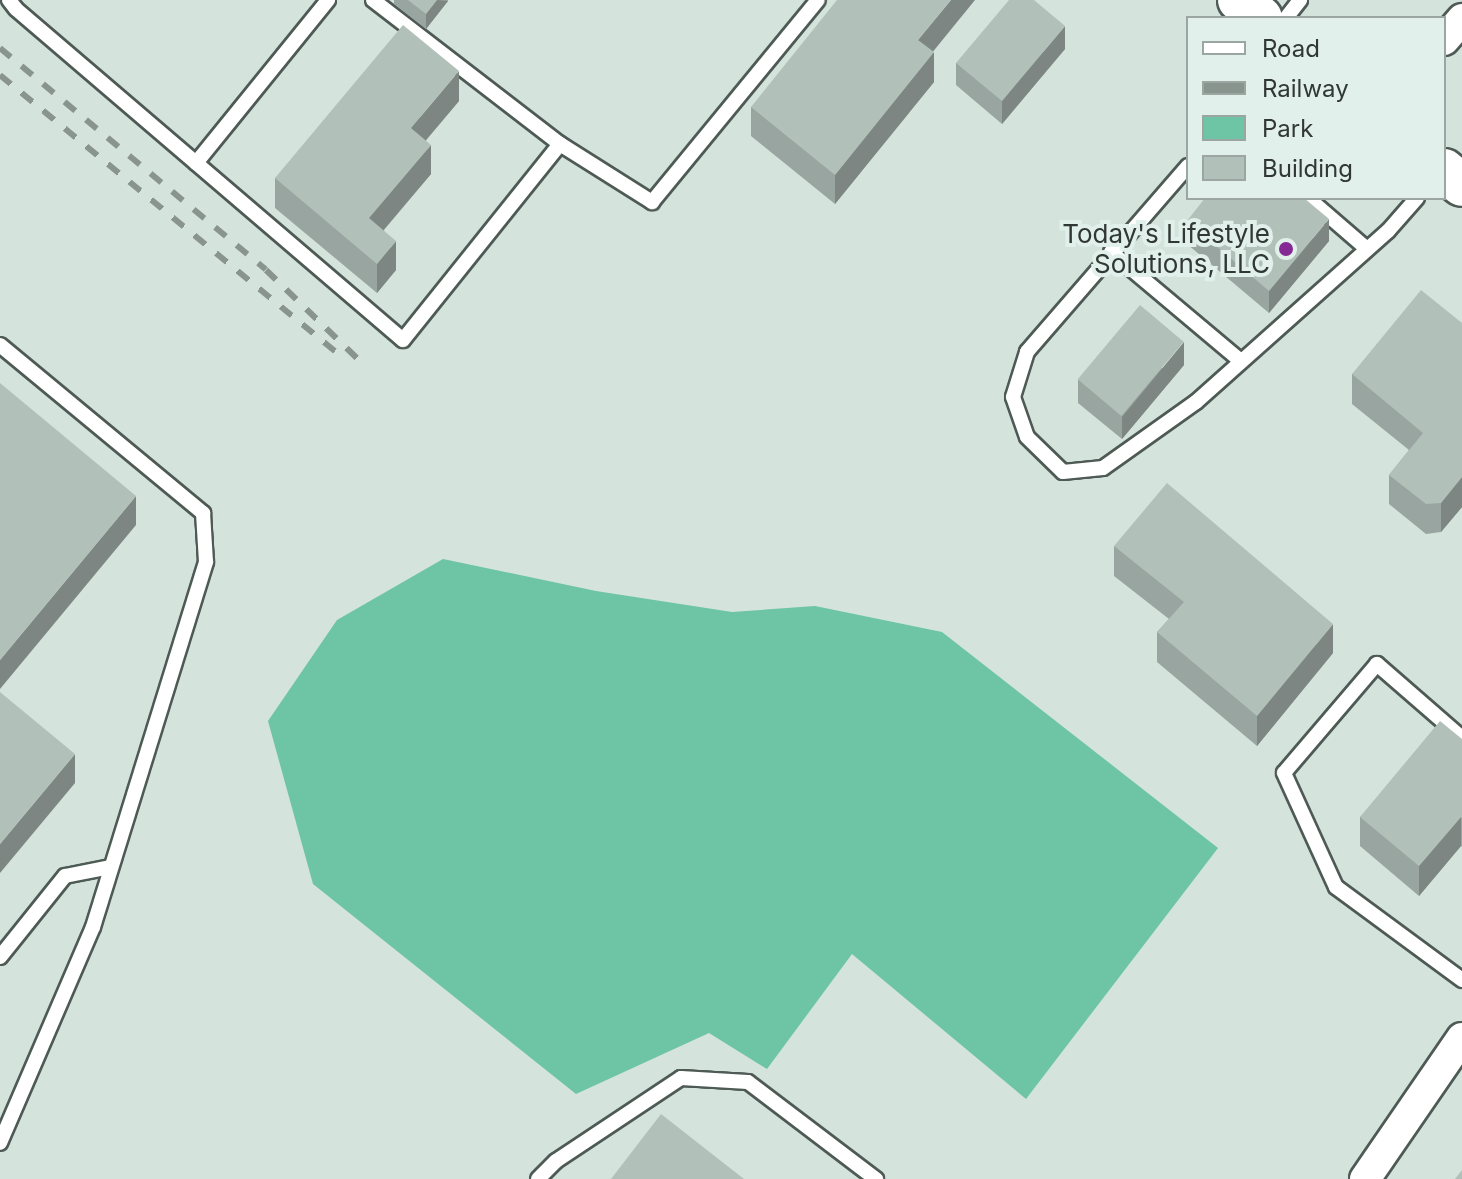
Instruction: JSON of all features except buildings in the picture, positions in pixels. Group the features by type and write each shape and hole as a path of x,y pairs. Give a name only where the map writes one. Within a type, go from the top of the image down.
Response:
{"street":[{"path":"1239,0 1259,16"},
{"path":"1446,172 1462,185"},
{"path":"1365,1179 1462,1038"}],"lane":[{"path":"9,0 403,340 560,144"},
{"path":"196,163 328,0"},
{"path":"373,0 560,144 652,202 818,0"},
{"path":"1288,16 1300,0"},
{"path":"1186,168 1027,352 1013,397 1027,437 1063,472 1103,468 1196,402 1367,249 1415,200"},
{"path":"1310,200 1367,249"},
{"path":"1111,252 1241,361"},
{"path":"0,345 203,513 206,562 93,927 0,1143"},
{"path":"1462,738 1377,664 1284,773 1336,887 1462,980"},
{"path":"0,957 65,876 111,867"},
{"path":"538,1179 556,1161 681,1078 748,1082 876,1179"}],"green space":[{"path":"443,559 596,591 732,612 815,606 942,632 1218,848 1026,1099 852,954 767,1069 709,1033 576,1094 313,884 268,721 337,620"}],"railway":[{"path":"0,48 266,270 366,367"},
{"path":"0,75 336,352"}],"place":[{"name":"Today's Lifestyle Solutions, LLC","path":"1286,249"}]}
